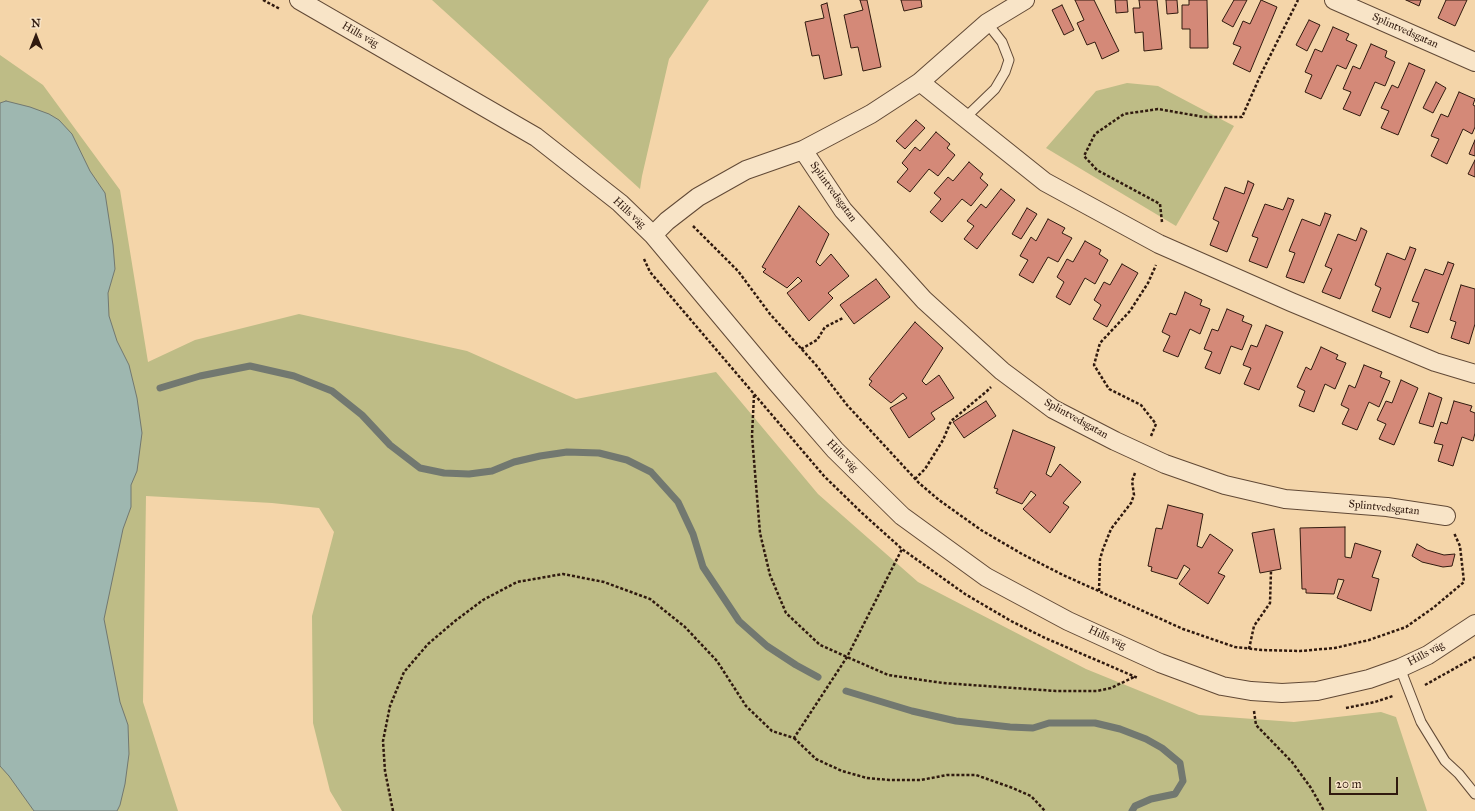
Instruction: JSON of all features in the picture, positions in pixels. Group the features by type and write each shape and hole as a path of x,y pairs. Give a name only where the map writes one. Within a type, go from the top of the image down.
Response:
{"street":[{"name":"Hills väg","path":"299,0 536,137 620,203 653,235 835,450 902,516 986,577 1068,620 1160,663 1222,686 1251,691 1274,693 1317,691 1368,679 1400,668 1428,655 1475,624"},
{"name":"Splintvedsgatan","path":"653,235 667,221 698,197 746,170 803,150 871,114 920,82 987,23 1025,0"},
{"name":"Splintvedsgatan","path":"1334,0 1475,62"},
{"path":"920,82 1045,182 1159,244 1291,302 1428,359 1475,374"},
{"name":"Splintvedsgatan","path":"803,150 843,210 924,300 1002,371 1054,409 1115,441 1165,464 1225,485 1285,498 1387,507 1446,516"}],"lane":[{"path":"965,118 995,89 1005,72 1009,60 1002,42 987,23"},
{"path":"1400,668 1421,722 1445,761 1459,774 1475,794"}],"path":[{"path":"263,0 284,12"},
{"path":"690,223 738,271 770,314 816,365 847,405 915,479 939,500 981,530 1056,572 1183,629 1235,647 1300,651 1336,648 1369,640 1406,627 1438,604 1464,582 1460,546 1446,516"},
{"path":"643,256 650,272 824,476 902,549 965,594 1011,620 1046,638 1141,679"},
{"path":"801,349 817,340 825,327 844,318"},
{"path":"915,479 925,469 943,440 951,421 987,391 1002,371"},
{"path":"754,395 752,436 760,533 770,575 786,613 820,645 888,675 943,682 1056,691 1097,691 1111,688 1134,676"},
{"path":"794,738 847,657 902,549"},
{"path":"1249,649 1254,626 1270,603 1271,571"},
{"path":"393,811 386,777 383,741 390,706 404,672 428,644 454,620 483,600 516,582 563,574 604,582 650,599 685,627 718,662 746,706 772,732 794,738 816,759 842,770 867,778 921,780 946,775 976,775 1031,796 1046,811"},
{"path":"1338,709 1375,702 1424,686 1475,657"},
{"path":"1260,711 1254,710 1256,725 1292,762 1311,788 1324,811"}],"shaded area":[{"path":"432,0 709,0 669,59 640,189"},
{"path":"0,55 43,85 120,190 148,362 195,340 299,314 467,351 576,399 716,372 818,494 918,582 1086,669 1199,715 1294,722 1381,712 1396,717 1427,811 342,811 330,791 313,723 312,616 334,532 319,508 272,503 146,496 143,702 178,811 0,811"},
{"path":"1127,83 1158,86 1234,126 1176,226 1046,148 1096,91"}],"water":[{"path":"6,101 30,107 49,114 59,120 72,134 90,171 105,193 115,269 108,293 109,316 117,341 129,365 137,398 142,433 137,471 131,485 131,507 123,529 104,619 120,702 128,725 129,754 125,784 117,811 34,811 0,766 0,103"}],"building":[{"path":"860,0 867,0 881,67 863,71 858,47 851,48 844,15 863,10"},
{"path":"901,0 921,0 922,7 904,11"},
{"path":"1075,0 1094,0 1119,51 1102,59 1095,42 1087,45 1077,23 1084,20"},
{"path":"1115,0 1127,0 1128,12 1116,13"},
{"path":"1139,0 1157,0 1162,49 1144,51 1143,32 1135,33 1133,8 1140,8"},
{"path":"1166,0 1177,0 1178,13 1167,14"},
{"path":"1189,0 1207,0 1208,48 1190,48 1190,29 1182,29 1182,5 1189,5"},
{"path":"1234,0 1247,0 1233,27 1222,21"},
{"path":"1261,0 1277,7 1250,72 1233,64 1241,47 1233,44 1243,21 1250,24"},
{"path":"1406,0 1421,0 1419,6"},
{"path":"1446,0 1467,0 1455,26 1438,18"},
{"path":"827,3 842,75 824,79 819,55 812,56 805,22 824,18 821,5"},
{"path":"1062,5 1074,30 1064,35 1052,10"},
{"path":"1309,20 1320,25 1307,51 1296,45"},
{"path":"1333,27 1349,34 1346,40 1357,45 1346,69 1337,65 1321,99 1305,92 1312,75 1305,72 1315,49 1322,52"},
{"path":"1371,44 1387,51 1385,57 1395,62 1385,86 1375,82 1360,116 1343,109 1351,92 1343,89 1353,66 1360,69"},
{"path":"1409,63 1425,70 1398,135 1381,128 1389,111 1381,108 1392,85 1398,88"},
{"path":"1436,82 1446,88 1433,113 1423,108"},
{"path":"1459,92 1475,99 1473,105 1475,106 1475,127 1472,134 1463,129 1447,164 1431,156 1439,139 1431,136 1441,114 1448,117"},
{"path":"916,120 925,128 905,149 896,141"},
{"path":"936,132 950,144 947,148 955,155 938,176 929,169 910,192 897,182 908,169 902,163 915,147 920,151"},
{"path":"1475,140 1475,156 1469,154"},
{"path":"1475,160 1475,177 1468,174"},
{"path":"969,162 983,174 980,178 988,185 971,206 962,199 942,222 930,212 941,199 934,193 948,177 953,181"},
{"path":"1248,181 1254,184 1227,252 1210,245 1219,222 1213,219 1225,187 1244,194"},
{"path":"1001,189 1015,200 977,249 964,239 974,226 967,221 981,204 986,208"},
{"path":"1288,198 1294,200 1267,268 1249,261 1258,238 1252,236 1265,204 1283,210"},
{"path":"799,206 829,234 816,262 820,266 831,254 849,276 828,293 833,298 809,321 787,293 802,281 798,277 787,288 763,272 766,269 762,267"},
{"path":"1027,208 1037,214 1021,239 1012,234"},
{"path":"1325,213 1331,215 1304,283 1286,277 1295,253 1289,251 1302,219 1320,226"},
{"path":"1048,219 1065,228 1062,233 1072,238 1058,262 1048,257 1033,283 1019,275 1028,260 1020,256 1031,237 1036,241"},
{"path":"1361,228 1367,231 1340,299 1322,292 1332,269 1325,266 1338,234 1356,241"},
{"path":"1085,241 1101,250 1099,254 1108,260 1095,284 1085,278 1070,305 1056,297 1064,282 1057,277 1067,259 1073,262"},
{"path":"1410,247 1416,249 1390,318 1372,311 1381,288 1375,285 1387,253 1405,260"},
{"path":"1448,262 1454,264 1428,333 1410,327 1419,303 1412,301 1425,269 1443,275"},
{"path":"1122,264 1138,273 1107,327 1093,319 1101,305 1094,300 1104,282 1110,285"},
{"path":"876,279 890,297 854,324 840,305"},
{"path":"1461,285 1475,289 1475,324 1469,344 1451,338 1456,322 1450,320"},
{"path":"1185,292 1202,300 1200,305 1210,309 1200,334 1190,329 1178,357 1163,351 1170,336 1162,332 1170,313 1176,315"},
{"path":"1227,309 1244,316 1242,321 1252,325 1242,350 1231,346 1220,374 1205,368 1212,352 1204,349 1212,329 1218,331"},
{"path":"915,322 943,348 922,381 926,385 939,375 954,398 931,413 935,419 909,438 890,408 907,398 903,393 891,403 869,385 872,381 869,379"},
{"path":"1266,325 1283,332 1259,390 1244,384 1251,368 1243,365 1251,345 1257,347"},
{"path":"1321,347 1338,355 1336,359 1346,363 1335,389 1325,384 1314,412 1299,406 1305,391 1297,387 1306,367 1311,370"},
{"path":"1364,365 1382,372 1380,377 1390,381 1379,407 1369,402 1357,430 1342,424 1349,409 1341,405 1349,385 1355,388"},
{"path":"1401,380 1418,388 1394,445 1379,439 1386,424 1377,420 1386,401 1392,403"},
{"path":"1429,393 1442,398 1433,427 1419,423"},
{"path":"986,401 996,416 964,438 953,422"},
{"path":"1454,401 1472,406 1470,411 1475,413 1475,433 1473,441 1462,437 1453,466 1438,461 1443,445 1434,443 1441,422 1447,424"},
{"path":"1013,430 1055,447 1046,474 1051,477 1060,464 1081,482 1063,503 1069,507 1050,533 1023,509 1036,495 1031,491 1022,504 996,493 998,489 994,488"},
{"path":"1168,505 1203,514 1197,546 1202,548 1210,534 1233,550 1218,573 1225,576 1208,604 1179,584 1190,569 1184,565 1177,579 1151,571 1152,567 1148,566 1156,528 1162,529"},
{"path":"1345,527 1345,557 1351,558 1355,543 1381,551 1372,577 1379,579 1371,611 1337,598 1344,580 1338,579 1334,594 1306,593 1306,589 1302,589 1300,528"},
{"path":"1274,529 1281,569 1260,573 1252,533"},
{"path":"1417,544 1427,550 1444,555 1455,554 1452,566 1443,567 1422,562 1412,556"}],"waterway":[{"path":"160,388 200,376 250,366 294,376 332,391 362,415 390,445 420,468 444,473 469,474 492,471 514,462 567,452 599,453 627,460 651,472 678,502 693,534 703,567 739,621 767,646 818,677"},
{"path":"846,691 912,711 956,721 1033,728 1049,723 1095,723 1120,729 1146,739 1162,748 1180,763 1183,781 1175,794 1151,799 1135,806 1132,811"}]}
